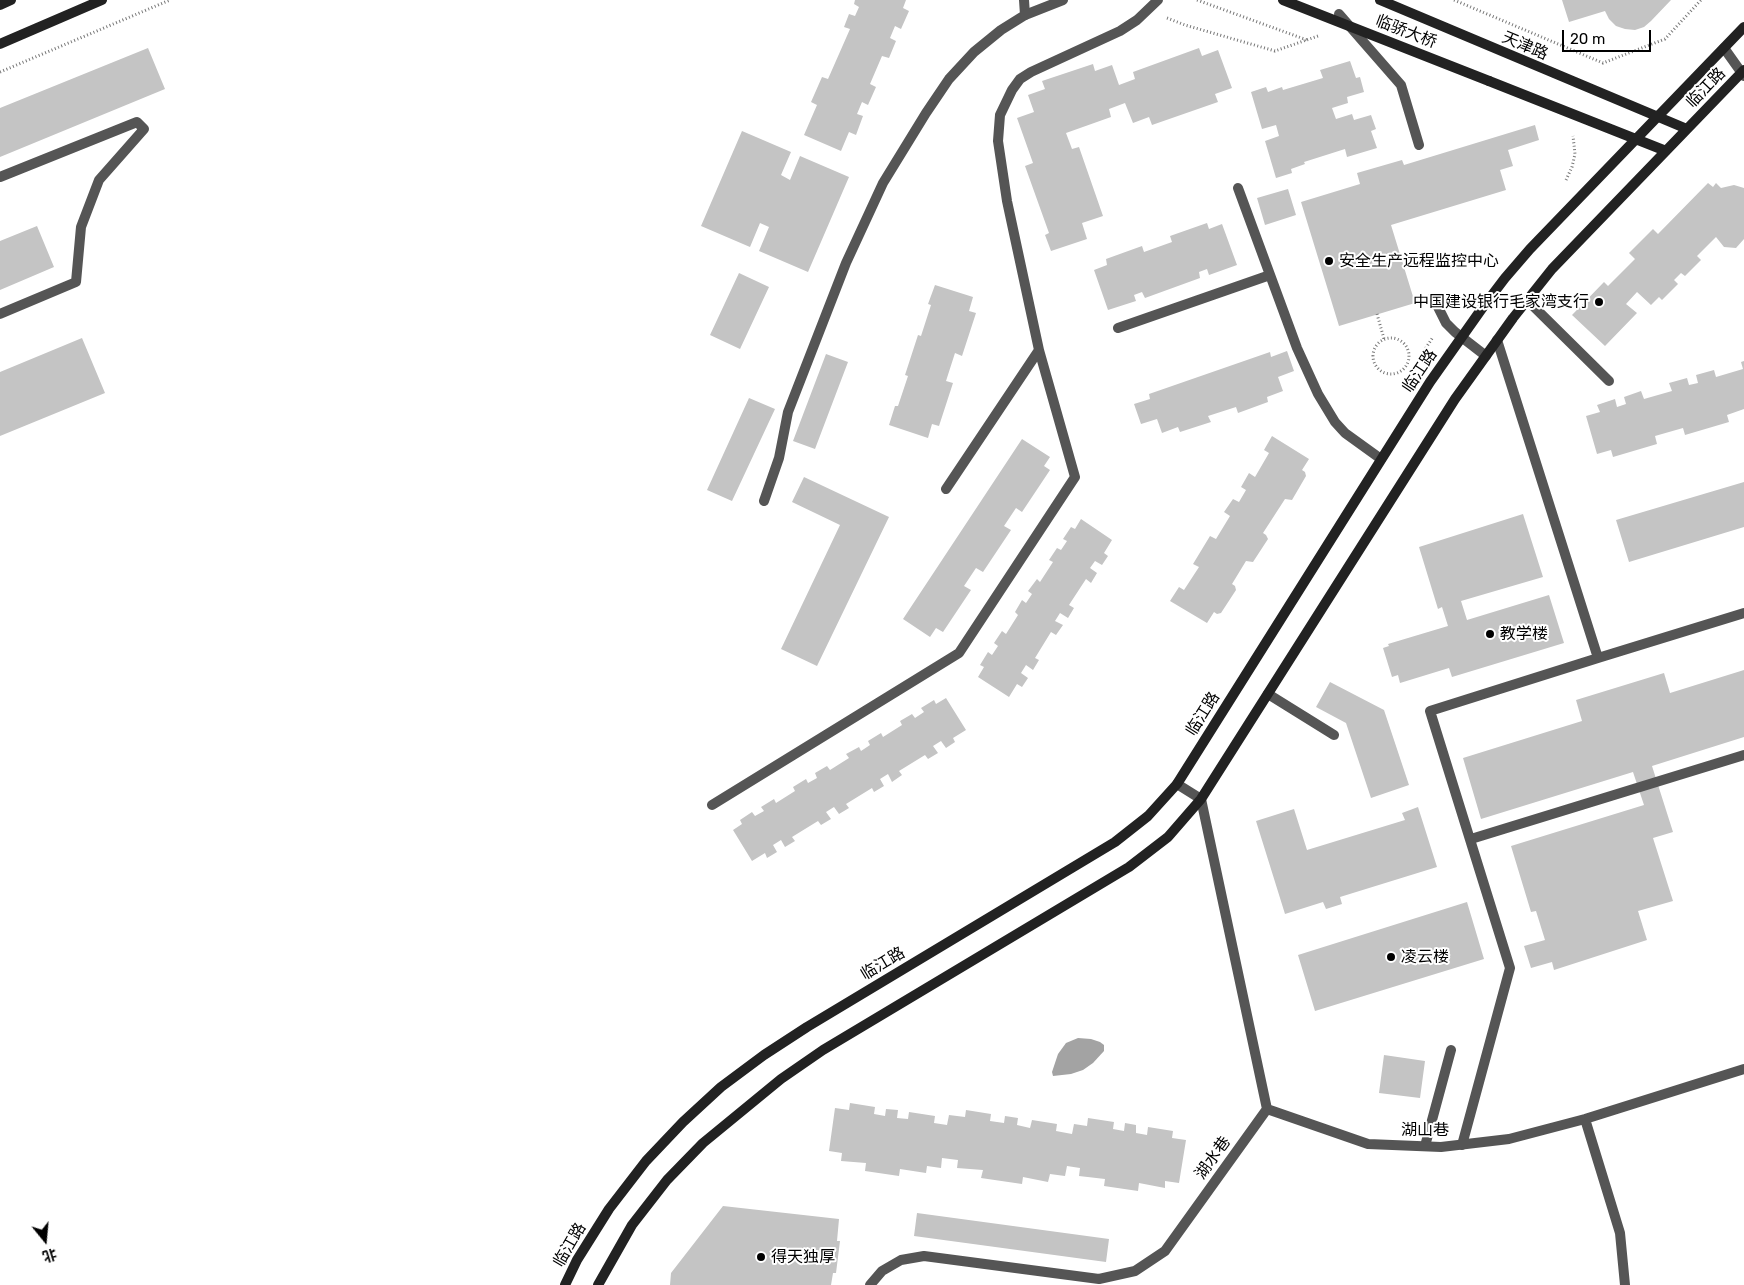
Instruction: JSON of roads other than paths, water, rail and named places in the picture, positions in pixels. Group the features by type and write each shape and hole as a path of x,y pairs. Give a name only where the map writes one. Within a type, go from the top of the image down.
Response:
{"main road":[{"path":"0,5 10,0"},
{"path":"0,44 102,0"},
{"name":"临骄大桥","path":"1283,0 1666,151"},
{"name":"天津路","path":"1380,0 1426,21 1687,129"},
{"path":"1399,0 1426,21"},
{"name":"临江路","path":"565,1285 576,1260 609,1209 646,1161 683,1122 721,1087 764,1055 807,1027 1115,842 1148,816 1177,784 1430,382 1505,278 1530,249 1744,27"},
{"name":"临江路","path":"598,1285 632,1225 666,1180 703,1143 749,1104 823,1050 1129,867 1168,837 1201,799 1455,399 1527,300 1552,269 1743,73"}],"street":[{"path":"1024,0 1025,15"},
{"path":"764,501 779,458 788,412 846,263 884,183 949,79 974,52 1001,30 1025,15 1063,0"},
{"path":"712,805 959,653 1075,477 1038,350 1007,201 998,141 1000,115 1012,90 1020,79 1031,72 1120,31 1137,20 1158,0"},
{"path":"1339,14 1401,85 1419,145"},
{"path":"1724,48 1743,73"},
{"path":"0,177 137,122 144,129 99,180 81,227 76,282 0,314"},
{"path":"1238,188 1309,375 1335,422 1356,442 1381,459"},
{"path":"1118,328 1270,275"},
{"path":"1433,297 1446,323 1486,356"},
{"path":"1527,300 1609,380"},
{"path":"1285,314 1296,310"},
{"path":"1497,340 1598,658"},
{"path":"946,489 1038,350"},
{"path":"1462,1144 1510,968 1430,711 1744,613"},
{"path":"1268,694 1334,734"},
{"path":"1471,839 1744,755"},
{"path":"1177,784 1201,799 1267,1109"},
{"path":"1425,1146 1451,1050"},
{"name":"湖山巷","path":"1267,1109 1368,1144 1441,1147 1510,1139 1585,1120 1744,1068"},
{"name":"湖水巷","path":"870,1285 882,1271 901,1260 924,1256 1099,1279 1135,1271 1165,1251 1267,1109"},
{"path":"1585,1120 1620,1233 1625,1285"}],"place":[{"name":"安全生产远程监控中心","path":"1329,261"},
{"name":"中国建设银行毛家湾支行","path":"1599,302"},
{"name":"教学楼","path":"1490,634"},
{"name":"凌云楼","path":"1391,957"},
{"name":"得天独厚","path":"761,1257"}]}
